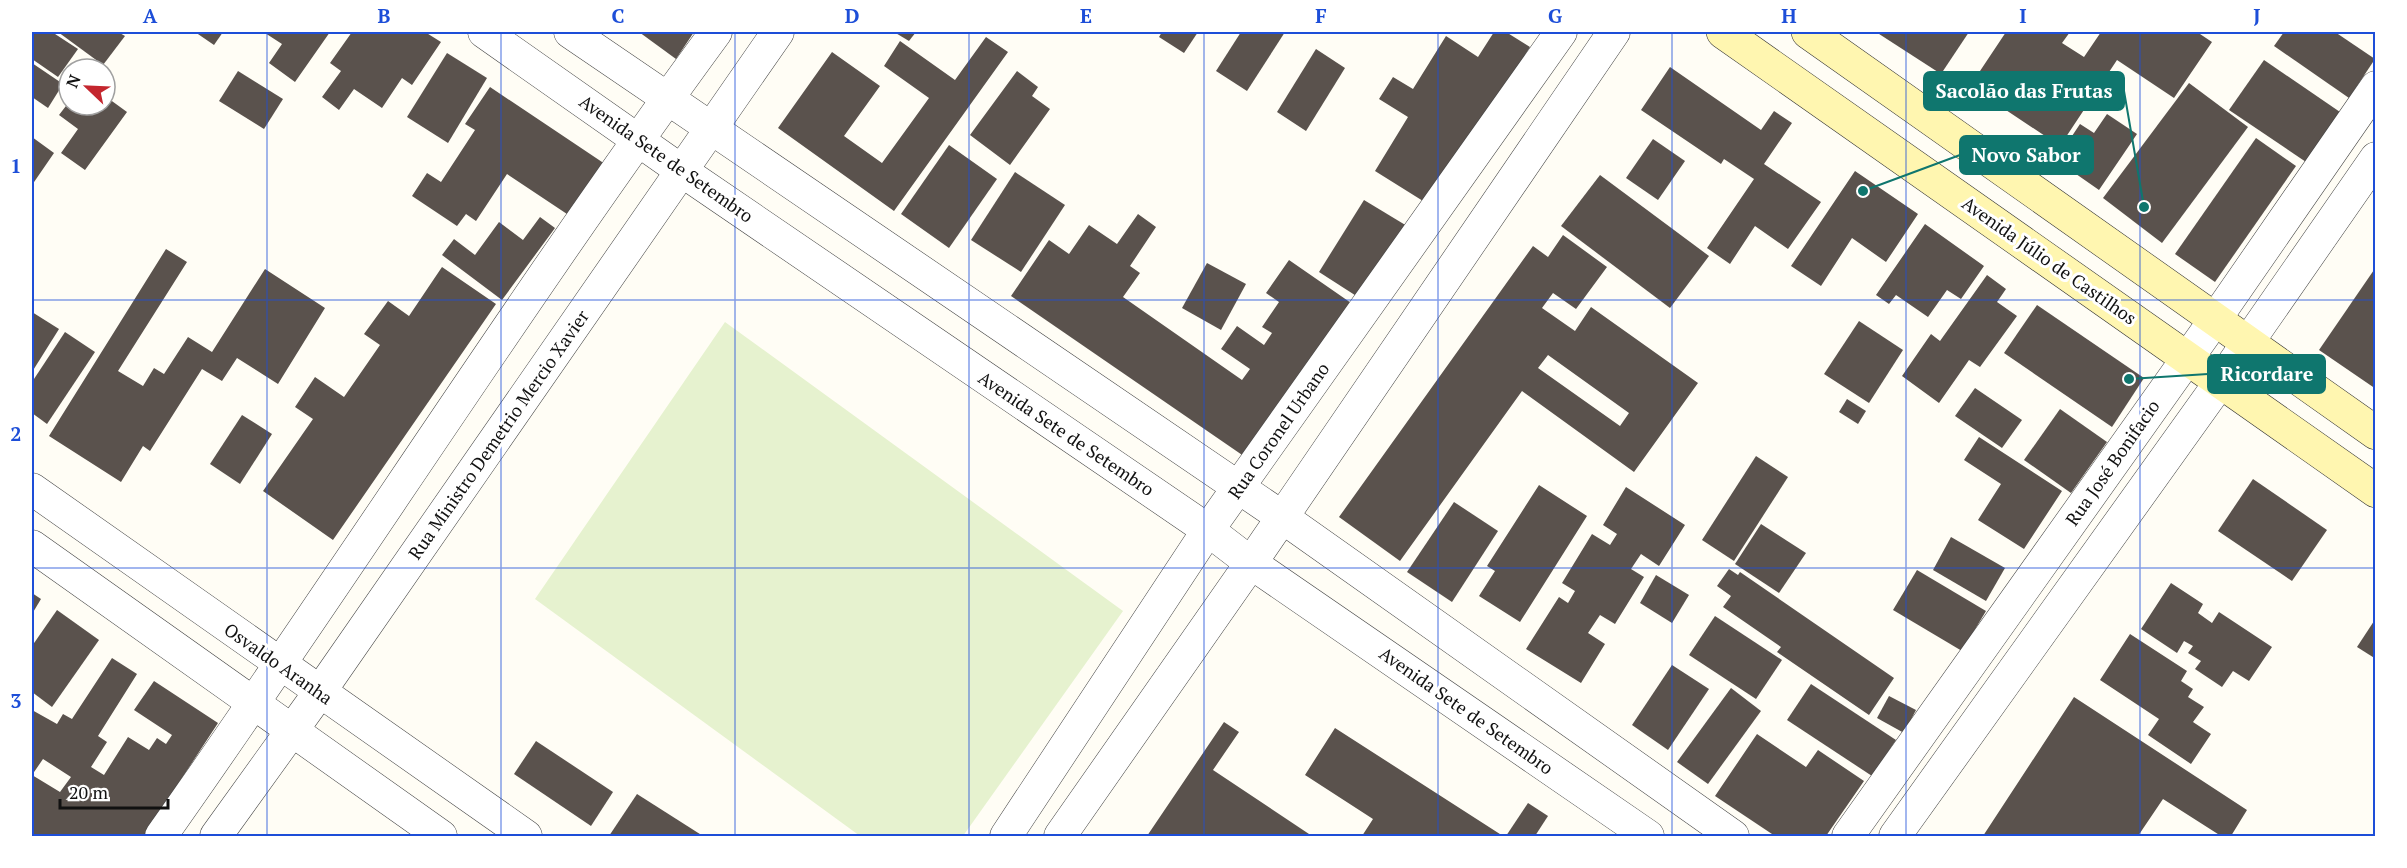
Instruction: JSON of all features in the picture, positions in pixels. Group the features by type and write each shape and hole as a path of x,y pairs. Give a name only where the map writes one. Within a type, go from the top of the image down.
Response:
{"street":[{"name":"Avenida Sete de Setembro","path":"484,32 682,171 1208,530 1251,563 1648,837"},
{"path":"570,32 1282,517 1733,837"},
{"path":"161,837 255,703 636,139 716,32"},
{"name":"Rua Ministro Demetrio Mercio Xavier","path":"216,837 319,693 778,32"},
{"name":"Rua Coronel Urbano","path":"1006,837 1208,530 1561,32"},
{"path":"1060,837 1251,563 1614,32"},
{"name":"Avenida Júlio de Castilhos","path":"1723,32 2376,491"},
{"path":"1808,32 2214,321 2248,342 2376,433"},
{"name":"Rua José Bonifacio","path":"1848,837 2214,321 2376,87"},
{"path":"1515,96 1552,122"},
{"path":"1895,837 1939,779 2221,381 2376,158"},
{"path":"2316,173 2349,196"},
{"name":"Osvaldo Aranha","path":"32,489 526,837"},
{"path":"32,546 441,837"},
{"path":"1908,753 1939,779"}],"green space":[{"path":"725,322 1123,611 963,836 860,836 535,599"}],"building":[{"path":"32,32 52,32 78,49 72,57 57,57 57,76 32,59"},
{"path":"58,32 118,32 125,36 109,57 92,57"},
{"path":"195,32 223,32 214,45"},
{"path":"266,32 330,32 295,82 269,63 282,44"},
{"path":"352,32 425,32 441,42 412,85 402,78 382,108 354,89 339,110 322,97 341,71 330,63"},
{"path":"639,32 694,32 676,59"},
{"path":"894,32 916,32 909,41"},
{"path":"1162,32 1198,32 1184,53 1159,37"},
{"path":"1241,32 1285,32 1247,91 1216,71"},
{"path":"1494,32 1506,32 1530,47 1431,206 1375,171 1408,117 1379,99 1393,77 1413,89 1446,36 1478,57"},
{"path":"1876,32 1969,32 1941,74"},
{"path":"2006,32 2070,32 2062,43 2084,57 2101,32 2197,32 2212,42 2174,98 2117,60 2060,146 1970,86"},
{"path":"2284,32 2335,32 2375,59 2349,98 2274,46"},
{"path":"986,37 1008,52 894,211 778,128 832,52 880,86 844,136 882,163 929,98 884,66 900,41 955,80"},
{"path":"1316,49 1345,68 1306,131 1277,112"},
{"path":"447,53 487,78 448,143 407,117"},
{"path":"2264,60 2340,112 2306,162 2229,110"},
{"path":"32,63 57,80 57,94 48,108 32,97"},
{"path":"1670,67 1761,130 1774,111 1792,123 1764,164 1821,202 1788,249 1755,226 1730,264 1707,248 1754,179 1724,159 1721,164 1641,110"},
{"path":"238,71 283,99 264,129 219,101"},
{"path":"1017,71 1038,87 1032,96 1050,109 1010,165 970,135"},
{"path":"2189,83 2248,127 2162,243 2103,198"},
{"path":"490,87 605,164 570,216 507,174 476,221 466,214 457,226 412,196 427,173 441,182 475,130 465,124"},
{"path":"117,105 127,112 85,170 61,153 78,129 62,117 117,117"},
{"path":"2107,114 2137,134 2099,190 2056,160 2080,124 2094,133"},
{"path":"32,137 54,153 32,185"},
{"path":"2256,138 2296,166 2215,282 2175,254"},
{"path":"1653,139 1685,161 1658,200 1626,178"},
{"path":"949,145 997,179 949,248 901,214"},
{"path":"1855,171 1918,214 1886,262 1852,238 1821,286 1791,266"},
{"path":"1015,172 1065,205 1021,272 971,240"},
{"path":"1600,175 1709,256 1670,308 1561,226"},
{"path":"1364,200 1407,226 1361,299 1319,272"},
{"path":"1138,214 1156,227 1130,266 1140,273 1123,297 1242,380 1250,369 1221,349 1237,326 1264,345 1272,333 1262,327 1279,302 1266,293 1289,260 1354,305 1248,459 1011,296 1049,240 1069,254 1089,225 1117,244"},
{"path":"540,217 555,228 502,300 442,255 454,239 475,255 499,222 523,240"},
{"path":"1925,224 1984,266 1961,299 1947,290 1928,317 1896,295 1889,304 1876,295"},
{"path":"1563,235 1607,267 1576,309 1553,293 1542,308 1575,331 1591,307 1698,383 1634,472 1522,391 1400,561 1339,517 1533,246 1548,257","holes":["1548,355 1629,413 1620,426 1538,368"]},
{"path":"166,249 187,262 118,371 143,386 154,368 164,374 188,337 212,352 265,269 325,308 278,384 237,358 222,381 202,369 150,451 143,446 121,482 49,436"},
{"path":"1207,263 1246,284 1221,330 1182,308"},
{"path":"442,267 496,304 333,540 263,491 313,419 295,407 315,377 344,397 380,345 364,334 388,301 409,316"},
{"path":"2376,267 2376,389 2319,350"},
{"path":"1987,275 2006,289 1997,302 2017,316 1980,367 1969,360 1939,403 1902,376 1931,334 1940,341"},
{"path":"2037,305 2144,378 2112,427 2004,353"},
{"path":"32,312 59,329 32,372"},
{"path":"1859,321 1903,350 1869,403 1824,374"},
{"path":"65,332 95,352 47,424 32,413 32,382"},
{"path":"1975,388 2022,420 2002,448 1955,416"},
{"path":"1847,399 1866,411 1858,424 1839,412"},
{"path":"2060,409 2107,442 2071,493 2024,460"},
{"path":"242,415 272,434 240,484 210,464"},
{"path":"1979,437 2062,491 2024,549 1978,520 2001,484 1964,460"},
{"path":"1756,456 1788,477 1734,561 1702,540"},
{"path":"2253,479 2327,530 2292,581 2218,531"},
{"path":"1539,485 1587,516 1520,622 1479,596 1495,571 1487,566"},
{"path":"1626,487 1685,525 1659,566 1641,554 1631,569 1644,577 1615,624 1600,615 1588,633 1605,644 1581,683 1526,649 1559,597 1568,603 1575,591 1562,583 1592,534 1610,545 1617,534 1603,525"},
{"path":"1454,502 1498,531 1452,602 1407,572"},
{"path":"1761,524 1806,553 1779,593 1735,564"},
{"path":"1951,537 2005,568 1986,601 1933,570"},
{"path":"1729,569 1738,575 1740,572 1894,678 1869,715 1777,652 1781,647 1723,607 1731,596 1717,586"},
{"path":"1917,570 1986,611 1962,651 1893,610"},
{"path":"1656,575 1689,595 1672,623 1640,603"},
{"path":"2171,583 2203,604 2198,613 2212,623 2219,612 2272,647 2249,681 2233,671 2222,687 2195,669 2201,661 2188,653 2193,646 2184,641 2177,653 2141,629"},
{"path":"32,593 41,599 32,614"},
{"path":"57,610 99,640 52,707 32,692 32,646"},
{"path":"1715,616 1782,660 1756,699 1689,655"},
{"path":"2376,618 2376,659 2357,647"},
{"path":"2130,634 2187,671 2181,681 2193,689 2188,697 2204,707 2193,722 2211,734 2191,764 2148,735 2159,719 2100,680"},
{"path":"112,658 137,674 98,736 107,742 91,767 104,775 128,737 149,750 157,738 166,744 172,735 134,710 154,681 218,723 144,836 32,836 32,775 32,710 57,724 63,714 72,719","holes":["43,759 71,777 60,792 32,775"]},
{"path":"1672,665 1709,689 1668,750 1632,725"},
{"path":"1811,684 1896,740 1872,776 1787,720"},
{"path":"1731,688 1761,711 1708,784 1677,762"},
{"path":"1889,696 1916,710 1904,733 1877,718"},
{"path":"2074,697 2247,810 2231,836 2221,836 2163,799 2138,836 2089,834 2087,836 1983,836"},
{"path":"1224,722 1239,732 1213,770 1312,836 1147,836"},
{"path":"1335,728 1503,836 1362,836 1373,819 1305,775"},
{"path":"1757,734 1806,767 1818,750 1864,781 1826,836 1775,836 1715,796"},
{"path":"536,741 613,792 591,826 514,774"},
{"path":"637,794 703,836 609,836"},
{"path":"1528,803 1548,816 1535,836 1506,836"}],"place":[{"name":"Novo Sabor","path":"1863,191"},
{"name":"Sacolão das Frutas","path":"2144,207"},
{"name":"Ricordare","path":"2129,379"}]}
